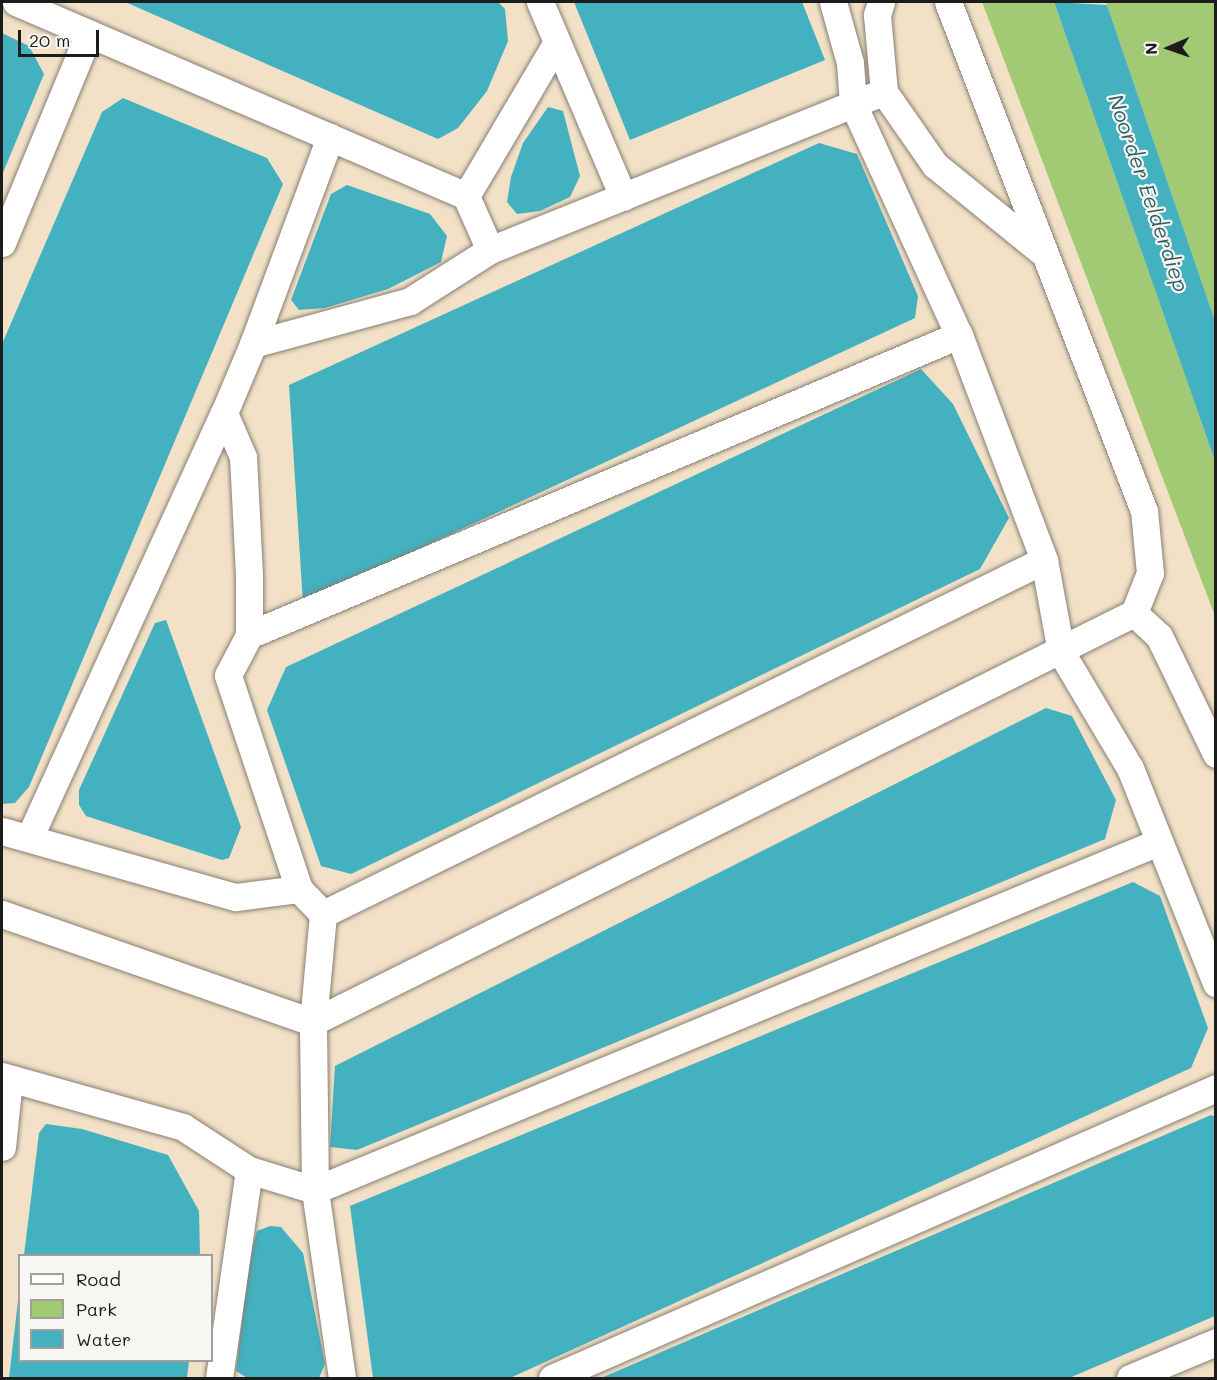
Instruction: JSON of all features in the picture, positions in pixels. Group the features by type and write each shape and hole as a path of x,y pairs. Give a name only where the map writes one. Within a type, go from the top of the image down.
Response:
{"lane":[{"path":"16,2 466,196 490,250"},
{"path":"540,2 622,197"},
{"path":"833,2 850,63 853,104 958,335 1044,560 1061,652 1130,768 1156,843 1215,983"},
{"path":"881,2 877,15 884,92 935,165 1041,251"},
{"path":"2,914 314,1022 1061,652 1134,612 1150,573 1144,511 1041,251 948,2"},
{"path":"2,243 89,33"},
{"path":"466,196 556,44"},
{"path":"253,344 410,301 490,250 884,92"},
{"path":"30,836 224,413 253,344 330,137"},
{"path":"249,635 958,335"},
{"path":"224,413 243,457 249,635 228,675 299,889 323,914 314,1022 315,1190 342,1378"},
{"path":"323,914 1044,560"},
{"path":"1134,612 1159,636 1215,754"},
{"path":"2,831 30,836 236,897 299,889"},
{"path":"2,1148 5,1078 183,1127 249,1170 315,1190 1156,843"},
{"path":"552,1378 1215,1088"},
{"path":"219,1378 249,1170"},
{"path":"1130,1378 1215,1342"}],"green space":[{"path":"982,2 1054,2 1215,461 1215,616"},
{"path":"1106,2 1215,2 1215,321 1107,5"}],"water":[{"path":"125,2 498,2 505,9 508,41 487,91 458,128 438,139"},
{"path":"574,2 802,2 825,60 630,140"},
{"name":"Noorder Eelderdiep","path":"1054,2 1107,5 1215,321 1215,461"},
{"path":"2,33 29,46 44,74 2,175"},
{"path":"123,98 267,158 283,184 29,787 15,803 2,804 2,344 102,112"},
{"path":"548,107 563,111 580,176 570,197 540,211 517,214 507,202 511,177 523,143"},
{"path":"819,143 857,154 918,296 915,318 303,603 289,385"},
{"path":"347,185 430,214 447,236 441,262 388,289 325,308 299,310 291,300 331,194"},
{"path":"921,369 953,404 1009,518 980,569 351,874 321,866 267,710 286,667"},
{"path":"166,620 241,827 229,858 222,860 86,816 79,805 79,790 155,623"},
{"path":"1046,708 1072,716 1116,800 1105,839 357,1150 330,1147 335,1066"},
{"path":"1133,882 1160,896 1208,1028 1191,1068 510,1378 373,1378 350,1206"},
{"path":"1211,1115 1216,1117 1215,1316 1069,1378 601,1378"},
{"path":"46,1124 82,1129 168,1155 199,1211 200,1254 24,1254 39,1133"},
{"path":"270,1226 281,1227 303,1253 325,1364 319,1378 247,1378 236,1371 249,1260 257,1231"},
{"path":"18,1301 18,1362 189,1362 187,1378 9,1378"}]}
